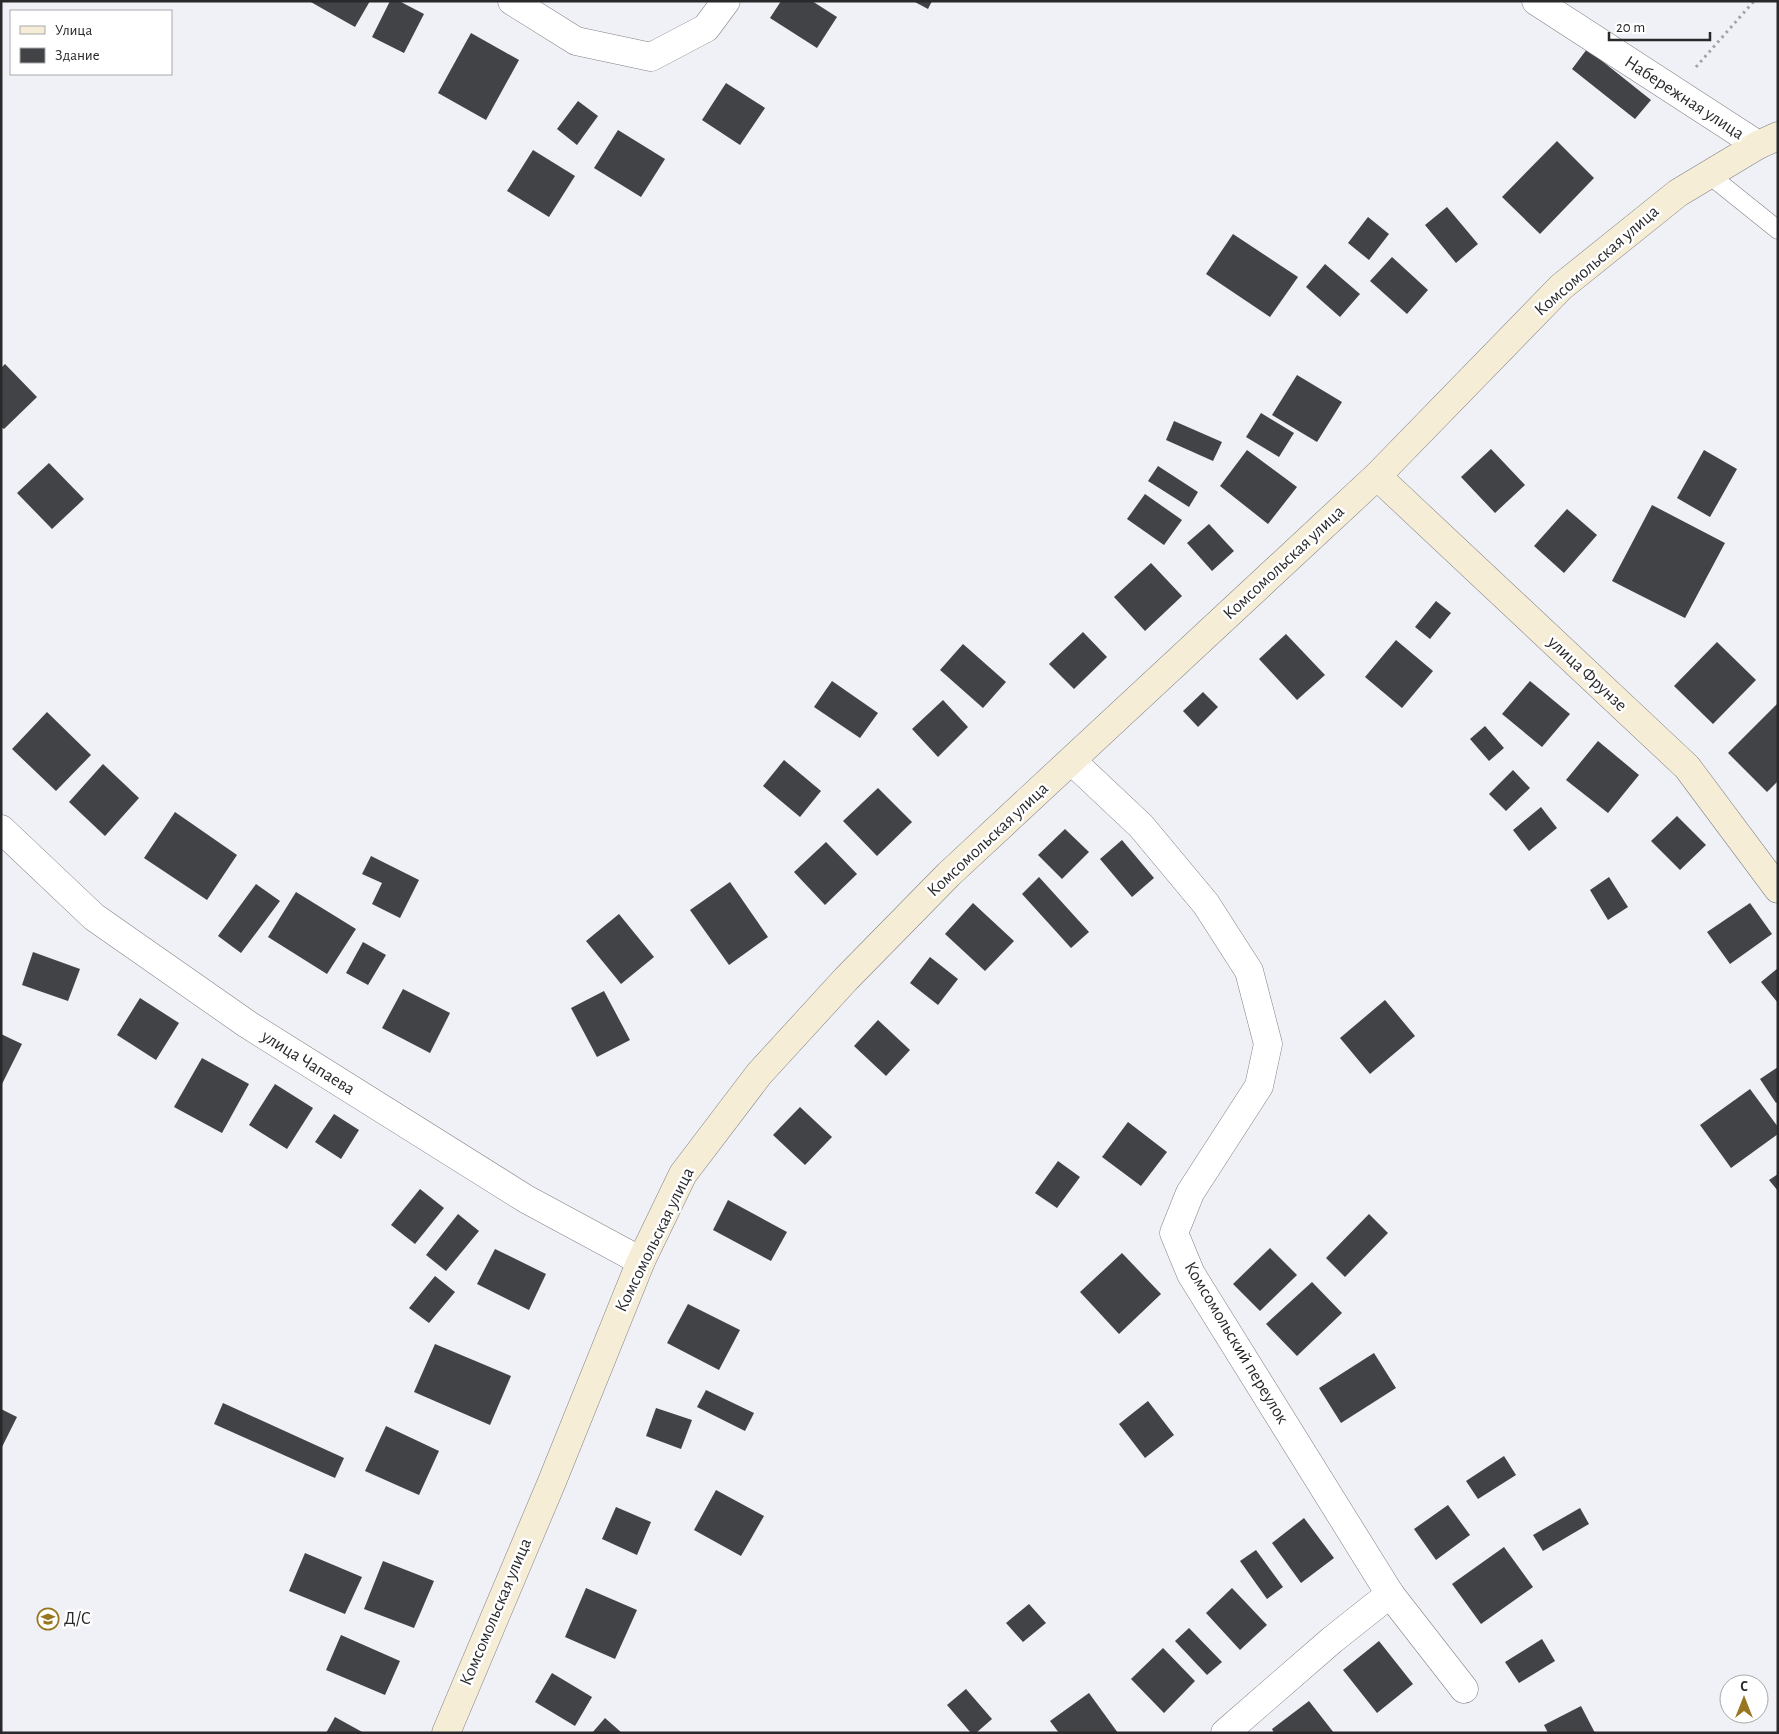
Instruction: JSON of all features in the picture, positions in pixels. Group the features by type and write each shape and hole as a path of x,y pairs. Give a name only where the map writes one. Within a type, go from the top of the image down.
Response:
{"street":[{"path":"512,1 576,41 651,57 706,28 726,1"},
{"name":"Набережная улица","path":"1536,1 1674,92 1768,140"},
{"name":"Комсомольская улица","path":"446,1733 551,1484 641,1261 683,1174 759,1074 846,979 949,874 1377,476 1561,287 1678,192 1707,173 1768,140"},
{"name":"улица Фрунзе","path":"1377,476 1687,767 1778,889"},
{"name":"Комсомольский переулок","path":"1072,761 1141,826 1206,904 1248,971 1268,1044 1259,1086 1190,1192 1174,1233 1191,1274 1390,1594 1464,1689"},
{"name":"улица Чапаева","path":"1,829 94,917 247,1024 526,1199 641,1261"},
{"path":"1225,1733 1332,1640 1390,1594"}],"lane":[{"path":"1707,173 1778,230"}],"path":[{"path":"1674,92 1754,1"}],"building":[{"path":"309,1 370,1 355,27"},
{"path":"390,1 399,1 424,14 404,53 372,37"},
{"path":"781,1 812,1 837,17 817,48 770,18"},
{"path":"913,1 932,1 928,9"},
{"path":"471,33 519,60 486,120 438,93"},
{"path":"1587,49 1651,100 1635,119 1572,69"},
{"path":"726,83 765,108 740,145 702,120"},
{"path":"578,101 598,116 577,145 557,129"},
{"path":"618,130 665,159 641,197 594,168"},
{"path":"1557,141 1594,178 1540,234 1502,197"},
{"path":"533,150 575,176 549,217 507,191"},
{"path":"1447,207 1478,244 1456,263 1425,225"},
{"path":"1368,217 1389,234 1369,260 1348,243"},
{"path":"1233,234 1298,277 1270,317 1206,274"},
{"path":"1392,257 1428,290 1407,314 1370,281"},
{"path":"1325,264 1360,294 1340,317 1306,287"},
{"path":"5,364 37,397 4,429 1,427 1,368"},
{"path":"1297,375 1342,402 1317,442 1272,415"},
{"path":"1261,413 1294,433 1279,457 1246,437"},
{"path":"1174,421 1222,442 1213,461 1166,440"},
{"path":"1491,449 1525,485 1495,513 1461,477"},
{"path":"1247,450 1297,487 1268,524 1220,486"},
{"path":"1704,450 1737,469 1710,517 1677,498"},
{"path":"49,463 84,499 52,529 17,493"},
{"path":"1158,466 1198,492 1189,507 1148,481"},
{"path":"1145,494 1182,520 1164,545 1127,519"},
{"path":"1652,505 1725,543 1685,618 1612,581"},
{"path":"1567,509 1597,535 1564,573 1534,546"},
{"path":"1209,524 1234,551 1212,571 1187,543"},
{"path":"1151,563 1182,596 1145,631 1114,597"},
{"path":"1436,601 1451,613 1430,639 1415,627"},
{"path":"1083,632 1107,657 1074,689 1049,664"},
{"path":"1286,634 1325,675 1297,700 1259,659"},
{"path":"1396,640 1433,671 1402,708 1365,677"},
{"path":"1717,642 1756,680 1713,724 1674,686"},
{"path":"963,644 1006,682 983,708 940,670"},
{"path":"832,681 878,713 860,738 814,707"},
{"path":"1530,681 1570,714 1542,747 1502,714"},
{"path":"1203,692 1218,707 1198,727 1183,711"},
{"path":"943,700 968,727 938,757 912,729"},
{"path":"1778,703 1778,781 1767,792 1728,753"},
{"path":"47,712 91,755 56,791 12,749"},
{"path":"1485,726 1504,748 1489,761 1470,739"},
{"path":"1598,741 1639,775 1608,813 1566,780"},
{"path":"784,760 821,791 800,817 763,786"},
{"path":"103,764 139,798 105,836 69,802"},
{"path":"1513,770 1530,788 1506,811 1489,794"},
{"path":"878,788 912,822 877,856 843,821"},
{"path":"1541,807 1557,828 1529,851 1513,830"},
{"path":"175,812 237,855 207,900 144,858"},
{"path":"1677,816 1706,845 1680,870 1651,841"},
{"path":"1065,829 1089,852 1062,879 1038,855"},
{"path":"1122,840 1154,878 1132,897 1100,859"},
{"path":"826,842 857,874 825,905 794,872"},
{"path":"371,856 419,880 400,918 372,904 382,883 362,874"},
{"path":"1039,877 1089,932 1071,948 1022,894"},
{"path":"1609,877 1628,907 1608,920 1590,890"},
{"path":"730,882 768,937 729,965 690,910"},
{"path":"256,884 280,901 241,953 218,936"},
{"path":"296,892 356,929 327,974 268,937"},
{"path":"973,903 1014,941 985,971 945,934"},
{"path":"1750,903 1772,934 1730,964 1707,932"},
{"path":"619,914 654,957 621,984 586,941"},
{"path":"363,942 386,955 368,985 346,973"},
{"path":"33,952 80,969 68,1001 22,985"},
{"path":"930,957 958,979 938,1005 910,983"},
{"path":"1778,968 1778,1003 1761,982"},
{"path":"403,989 450,1013 430,1053 382,1028"},
{"path":"604,991 630,1040 597,1057 571,1008"},
{"path":"140,998 179,1023 156,1060 117,1035"},
{"path":"1385,1000 1415,1036 1370,1074 1340,1038"},
{"path":"878,1020 910,1050 886,1076 854,1046"},
{"path":"1,1034 22,1044 1,1086"},
{"path":"202,1058 249,1084 222,1133 174,1107"},
{"path":"1778,1067 1778,1102 1776,1103 1760,1079"},
{"path":"275,1084 313,1108 287,1149 249,1125"},
{"path":"1750,1089 1778,1127 1778,1134 1731,1168 1700,1125"},
{"path":"800,1107 832,1137 805,1165 773,1135"},
{"path":"334,1114 359,1130 341,1159 315,1142"},
{"path":"1128,1122 1167,1152 1141,1186 1102,1157"},
{"path":"1058,1161 1080,1177 1057,1208 1035,1193"},
{"path":"1778,1174 1778,1191 1769,1180"},
{"path":"420,1189 444,1208 415,1244 391,1225"},
{"path":"728,1200 787,1232 771,1261 713,1230"},
{"path":"458,1214 479,1231 446,1271 426,1255"},
{"path":"1369,1214 1388,1233 1345,1277 1326,1258"},
{"path":"1270,1248 1297,1275 1260,1311 1233,1284"},
{"path":"495,1249 546,1274 529,1310 477,1284"},
{"path":"1122,1253 1161,1294 1119,1334 1080,1292"},
{"path":"435,1276 455,1292 429,1323 409,1308"},
{"path":"1312,1282 1342,1313 1297,1356 1266,1324"},
{"path":"688,1304 740,1330 719,1370 667,1343"},
{"path":"435,1344 511,1376 490,1425 414,1392"},
{"path":"1374,1353 1396,1388 1341,1423 1319,1388"},
{"path":"706,1390 754,1413 745,1431 697,1407"},
{"path":"1148,1401 1174,1435 1145,1458 1119,1424"},
{"path":"223,1403 344,1458 335,1478 214,1424"},
{"path":"656,1408 692,1420 681,1449 646,1436"},
{"path":"1,1409 17,1417 1,1449"},
{"path":"386,1426 439,1451 419,1495 365,1471"},
{"path":"1504,1456 1516,1475 1478,1499 1466,1481"},
{"path":"716,1490 764,1516 741,1556 694,1530"},
{"path":"1448,1505 1470,1535 1436,1560 1414,1529"},
{"path":"616,1507 651,1522 637,1555 602,1539"},
{"path":"1580,1508 1589,1524 1543,1551 1533,1535"},
{"path":"1304,1518 1334,1558 1301,1583 1272,1543"},
{"path":"1504,1547 1533,1587 1481,1624 1452,1584"},
{"path":"1256,1550 1283,1587 1267,1599 1240,1561"},
{"path":"305,1553 362,1577 345,1614 289,1591"},
{"path":"383,1561 434,1581 414,1628 364,1609"},
{"path":"586,1588 637,1610 615,1659 565,1637"},
{"path":"1232,1588 1267,1625 1240,1650 1206,1613"},
{"path":"1029,1604 1046,1623 1023,1642 1006,1623"},
{"path":"1189,1628 1222,1662 1207,1675 1175,1641"},
{"path":"341,1635 400,1661 385,1695 326,1670"},
{"path":"1542,1639 1555,1661 1519,1683 1505,1662"},
{"path":"1379,1641 1413,1684 1377,1713 1343,1670"},
{"path":"1163,1648 1195,1681 1164,1713 1131,1679"},
{"path":"552,1673 592,1697 575,1726 535,1702"},
{"path":"966,1689 992,1719 976,1733 971,1733 947,1705"},
{"path":"1089,1693 1118,1733 1059,1733 1050,1721"},
{"path":"1309,1701 1334,1733 1274,1733 1272,1729"},
{"path":"1581,1706 1595,1733 1548,1733 1544,1725"},
{"path":"335,1717 364,1733 326,1733"},
{"path":"605,1718 622,1733 592,1733"}],"place":[{"name":"Д/С","path":"48,1619"}]}
